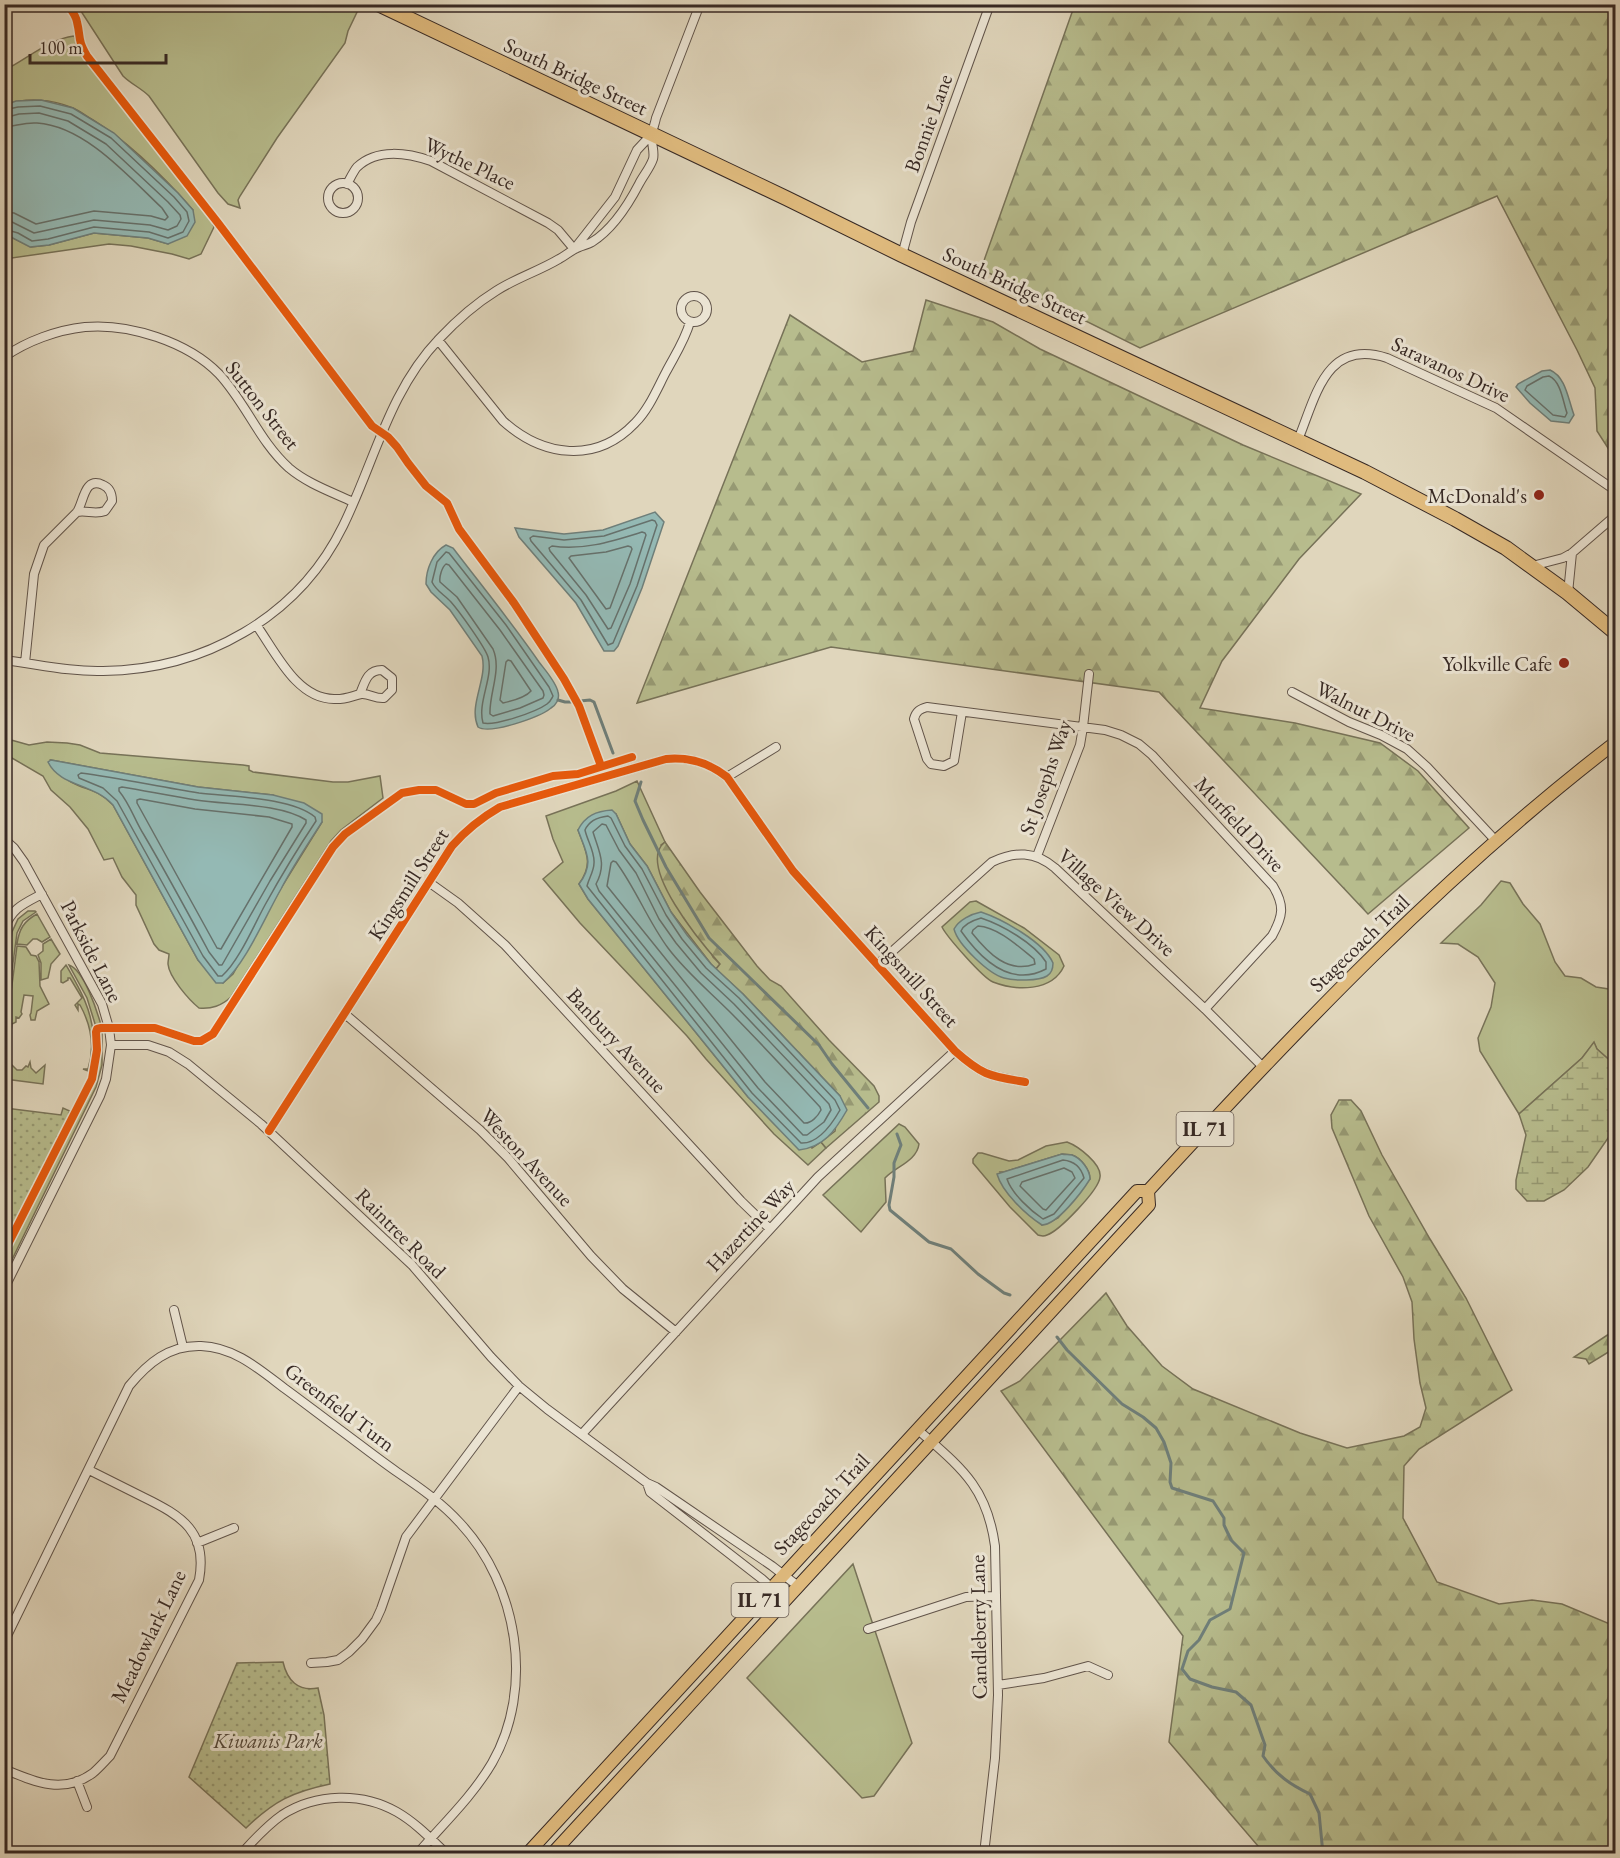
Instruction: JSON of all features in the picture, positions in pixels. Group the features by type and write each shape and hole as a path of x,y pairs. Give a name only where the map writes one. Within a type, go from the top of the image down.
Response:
{"highway":[{"name":"South Bridge Street","path":"378,4 902,255 1365,472 1506,548 1568,592 1616,633"}],"main road":[{"name":"Stagecoach Trail","path":"552,1854 1149,1205 1148,1191 1263,1067 1409,920 1496,841 1616,742"},
{"name":"Stagecoach Trail","path":"527,1854 1137,1191 1148,1191"}],"street":[{"path":"574,249 591,243 608,229 632,197 653,158 651,135 656,118 700,4"},
{"name":"Bonnie Lane","path":"902,255 911,222 990,4"},
{"path":"4,660 100,671 155,666 204,653 230,641 257,626 278,609 314,571 335,541 402,391 438,339 459,318 497,290 561,259 574,249 615,196 637,150 651,135"},
{"name":"Wythe Place","path":"347,184 357,168 368,160 380,155 415,155 527,210 558,230 574,249"},
{"name":"Wythe Place","path":"347,184 357,193 358,202 352,210 344,214 331,207 328,202 329,192 336,185 347,184"},
{"path":"438,339 503,421 515,432 531,442 546,447 581,450 597,447 612,440 636,422 687,334 690,322"},
{"name":"Sutton Street","path":"4,357 46,336 85,327 126,329 180,346 209,365 228,385 243,403 264,440 289,468 310,482 353,502"},
{"name":"Saravanos Drive","path":"1298,440 1323,380 1331,369 1344,358 1361,352 1369,353 1387,358 1496,408 1616,491"},
{"path":"25,663 34,574 44,545 77,512 88,486 97,483 109,489 112,501 105,511 77,512"},
{"path":"1532,566 1563,558 1572,553 1616,515"},
{"path":"1568,592 1572,553"},
{"path":"257,626 295,680 303,688 323,698 333,699 366,694 380,699 393,690 392,678 387,672 374,671 367,676 360,694"},
{"name":"St Josephs Way","path":"1037,856 1080,746 1089,674"},
{"name":"Walnut Drive","path":"1292,692 1407,749 1427,767 1496,841"},
{"name":"Murfield Drive","path":"962,712 954,761 944,766 931,764 927,759 914,719 916,713 927,707 1083,727 1121,735 1139,744 1274,886 1280,897 1282,911 1280,922 1272,936 1205,1009"},
{"path":"727,777 776,747"},
{"name":"Kingsmill Street","path":"269,1131 452,846 467,829 481,817 500,807 666,759 684,757 702,762 727,777 788,864 955,1051 972,1066 989,1076 1025,1082"},
{"name":"Parkside Lane","path":"4,839 24,862 98,996 106,1018 111,1045 106,1079 100,1096 4,1289"},
{"name":"Village View Drive","path":"878,965 992,862 1014,855 1037,856 1055,868 1205,1009 1263,1067"},
{"name":"Banbury Avenue","path":"429,883 458,903 505,945 741,1201 770,1228"},
{"path":"4,929 9,916 21,905 42,894"},
{"name":"Weston Avenue","path":"345,1014 480,1130 508,1158 591,1256 623,1288 676,1332"},
{"name":"Raintree Road","path":"111,1045 148,1045 169,1052 188,1064 269,1131 412,1265 519,1386 647,1483 784,1574 798,1586"},
{"name":"Hazertine Way","path":"582,1434 830,1165 955,1051"},
{"path":"174,1310 183,1347"},
{"name":"Greenfield Turn","path":"4,1642 129,1386 144,1368 160,1356 183,1347 202,1346 223,1349 248,1360 373,1455 434,1498 460,1523 481,1549 495,1575 516,1644 517,1661 510,1716 493,1761 468,1798 417,1854"},
{"path":"311,1663 338,1660 349,1652 373,1624 381,1609 406,1536 519,1386"},
{"name":"Candleberry Lane","path":"917,1429 961,1468 981,1496 990,1517 994,1536 998,1685 994,1758 984,1854"},
{"name":"Meadowlark Lane","path":"4,1768 40,1783 60,1785 77,1781 94,1772 110,1756 196,1588 201,1564 197,1543 187,1524 171,1511 89,1470"},
{"name":"Raintree Road","path":"647,1483 650,1492 785,1600"},
{"path":"197,1543 234,1528"},
{"path":"868,1629 966,1597 996,1596"},
{"path":"998,1685 1044,1678 1088,1666 1108,1675"},
{"path":"77,1781 87,1807"},
{"path":"241,1854 265,1829 283,1815 305,1804 335,1798 367,1800 389,1808 414,1824 447,1854"}],"green space":[{"path":"352,4 359,8 345,43 277,138 240,196 238,200 240,208 228,204 218,193 149,96 123,76 77,5"},
{"path":"1075,4 1615,5 1615,459 1597,431 1595,388 1497,196 1140,348 981,269"},
{"path":"74,36 86,57 212,221 214,227 201,254 189,259 131,246 109,244 5,259 5,234 31,247 49,245 94,233 148,238 168,244 193,210 133,150 107,129 78,111 65,105 39,100 13,102 5,105 5,70 47,45"},
{"path":"926,300 993,322 1040,349 1243,445 1361,494 1299,559 1222,661 1200,708 1295,723 1380,743 1418,771 1469,828 1368,914 1159,692 831,647 637,703 790,315 862,362 913,351"},
{"path":"4,738 29,745 47,742 67,743 80,745 100,753 243,765 249,766 249,770 253,772 333,782 348,782 380,776 383,798 341,830 331,841 231,997 216,1006 199,1008 185,994 172,975 168,964 169,954 159,950 154,944 136,905 136,895 122,877 113,858 104,860 88,829 70,807 51,790 43,776 5,754","holes":["51,760 198,787 273,795 322,822 281,888 233,974 223,983 198,960 113,805 98,793 68,780"]},
{"path":"637,781 665,842 661,845 713,957 720,964 716,969 711,964 671,912 647,866 630,844 616,814 578,830 587,857 584,877 579,884 588,899 748,1097 812,1148 821,1142 826,1148 808,1165 774,1134 687,1036 580,923 543,879 563,862 546,816"},
{"path":"665,842 757,966 770,980 781,986 874,1086 879,1102 826,1148 821,1142 835,1131 840,1096 743,994 716,969 720,964 687,923 665,886 659,868 658,853"},
{"path":"1501,881 1510,883 1523,904 1540,924 1555,962 1565,976 1581,978 1596,987 1615,990 1615,1065 1597,1049 1594,1043 1582,1058 1519,1114 1480,1051 1478,1038 1491,1007 1495,983 1478,957 1458,944 1441,943 1481,905"},
{"path":"976,901 1024,928 1059,955 1064,966 1058,975 1042,985 1022,988 1002,985 988,979 958,948 942,927 970,902"},
{"path":"28,911 36,912 23,921 17,933 5,1023 5,984 12,932 18,919"},
{"path":"37,914 50,937 42,942 33,939 27,945 17,944 23,926"},
{"path":"51,939 60,954 51,964 48,978 41,980 41,963 38,955 43,951 43,944"},
{"path":"17,946 26,947 39,962 40,986 49,1004 37,1011 35,1020 31,1020 33,996 24,995 22,1014 19,1018 16,1017 16,1022 12,1024 8,1040 11,1024 9,1024 5,1047"},
{"path":"66,965 81,992 91,1019 95,1053 91,1072 83,1069 88,1069 90,1061 89,1028 80,1005 78,1004 78,1010 75,1005 82,998 70,978 61,982 61,971"},
{"path":"69,965 75,968 85,982 101,1025 96,1027 87,998"},
{"path":"102,1029 102,1065 96,1087 5,1274 5,1257 92,1085 99,1059 98,1032"},
{"path":"1594,1042 1597,1049 1615,1065 1615,1128 1588,1167 1564,1190 1544,1201 1527,1201 1516,1189 1526,1135 1519,1114 1582,1058"},
{"path":"5,1047 9,1052 7,1060 17,1070 28,1067 30,1062 31,1068 36,1073 45,1065 43,1084 5,1079"},
{"path":"1339,1100 1351,1100 1361,1111 1382,1155 1466,1298 1512,1390 1419,1449 1404,1466 1403,1518 1437,1582 1499,1604 1532,1600 1562,1604 1610,1624 1616,1635 1615,1853 1264,1853 1169,1742 1183,1636 1001,1391 1020,1381 1106,1293 1127,1326 1162,1366 1193,1389 1300,1433 1347,1448 1404,1436 1420,1427 1426,1408 1414,1339 1412,1302 1403,1277 1369,1216 1332,1128 1331,1115"},
{"path":"5,1108 61,1115 63,1108 72,1112 5,1247"},
{"path":"899,1124 905,1127 919,1144 917,1150 910,1159 885,1178 886,1202 861,1232 823,1195"},
{"path":"1067,1142 1072,1144 1093,1161 1100,1172 1100,1177 1093,1191 1078,1209 1053,1232 1042,1236 1038,1235 1010,1207 973,1163 973,1159 978,1153 982,1153 1009,1161 1018,1160 1046,1146","holes":["1062,1154 1072,1155 1082,1162 1087,1168 1090,1179 1058,1218 1042,1225 1017,1203 1000,1172"]},
{"path":"1615,1330 1615,1348 1589,1364 1586,1359 1574,1357"},
{"path":"853,1564 912,1743 874,1796 862,1798 747,1678"},
{"name":"Kiwanis Park","path":"283,1662 287,1674 294,1683 305,1688 318,1688 324,1715 330,1784 305,1790 284,1799 246,1828 189,1777 237,1663"}],"water":[{"path":"41,100 73,108 114,133 193,210 195,222 187,236 168,244 148,238 94,233 49,245 30,247 5,234 5,105 16,101"},
{"path":"1550,370 1560,378 1566,389 1574,415 1569,423 1551,421 1516,387 1542,371"},
{"path":"655,512 664,522 642,588 618,646 614,651 604,651 576,603 519,537 515,528 564,534 603,530"},
{"path":"446,545 453,548 553,680 557,688 558,699 545,712 503,727 484,729 478,727 475,710 482,674 482,656 450,610 426,584 431,562 437,552"},
{"path":"51,760 198,787 273,795 304,803 322,814 322,822 290,872 240,964 223,983 216,983 198,960 113,805 97,793 61,776 48,762"},
{"path":"612,810 630,844 647,866 671,912 687,935 711,964 743,994 840,1096 847,1110 838,1125 822,1142 799,1150 748,1097 588,899 579,884 587,870 588,857 578,830 592,815"},
{"path":"981,912 1000,920 1032,939 1053,963 1050,973 1043,978 1033,980 1008,979 990,971 983,965 961,943 954,929 966,918"},
{"path":"1062,1154 1072,1155 1079,1159 1087,1168 1090,1179 1062,1214 1048,1224 1042,1225 1015,1202 997,1174"}],"waterway":[{"path":"558,700 575,702"},
{"path":"580,701 594,702 613,753"},
{"path":"641,782 635,801 643,820 666,867 709,938 819,1045 868,1108"},
{"path":"897,1134 901,1145 894,1163 890,1210 929,1242 951,1249 978,1274 1010,1295"},
{"path":"1057,1337 1067,1350 1122,1404 1156,1428 1164,1442 1171,1463 1172,1488 1213,1501 1224,1518 1224,1525 1231,1540 1244,1553 1230,1609 1210,1620 1199,1640 1188,1651 1182,1669 1190,1679 1236,1692 1251,1705 1265,1745 1263,1756 1284,1779 1310,1794 1319,1813 1323,1854"}],"cycle path":[{"path":"67,4 76,17 80,42 87,56 218,223 372,426 388,437 426,486 447,503 459,529 514,603 564,679 579,706 601,766"},
{"path":"4,1252 92,1079 97,1050 97,1029 155,1028 194,1041 201,1041 213,1034 333,847 345,834 402,793 436,790 466,804 474,804 496,793 553,776 578,774 632,757"},
{"path":"269,1131 452,846 463,834 500,807 666,759 698,762 727,777 793,871 955,1051 987,1074 1025,1082"}],"place":[{"name":"McDonald's","path":"1539,495"},
{"name":"Yolkville Cafe","path":"1564,663"}]}
